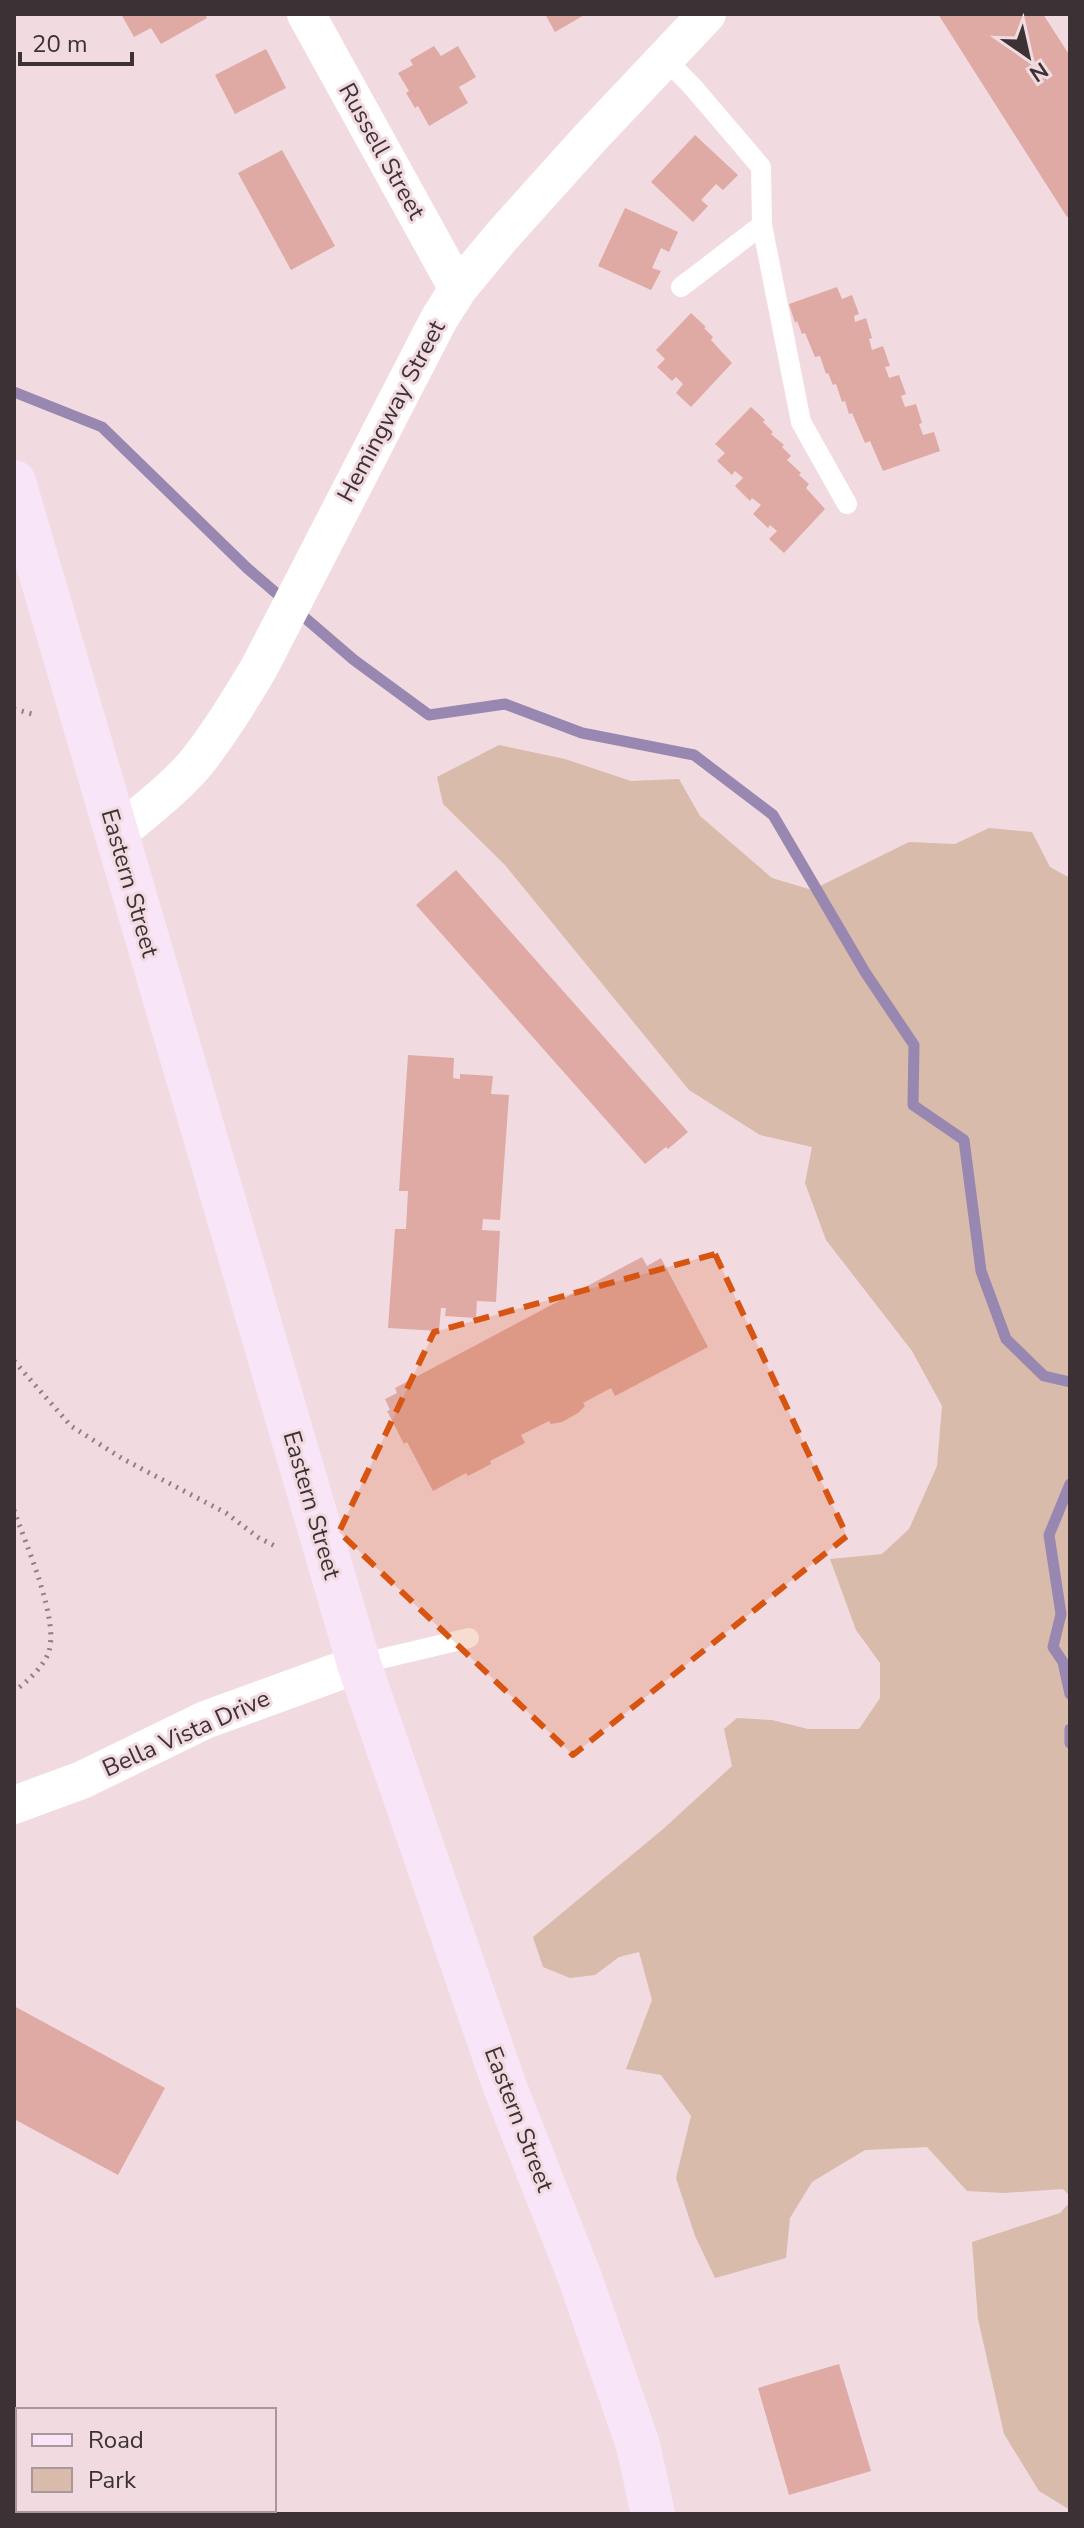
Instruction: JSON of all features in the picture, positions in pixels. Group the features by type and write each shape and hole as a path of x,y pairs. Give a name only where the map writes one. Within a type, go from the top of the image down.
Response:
{"street":[{"name":"Russell Street","path":"306,14 458,289"},
{"name":"Hemingway Street","path":"116,835 195,764 229,720 259,668 439,319 458,289 580,149 707,14"},
{"name":"Eastern Street","path":"14,482 359,1664 505,2087 580,2278 638,2445 653,2514"},
{"name":"Bella Vista Drive","path":"14,1805 82,1780 205,1720 359,1664"}],"lane":[{"path":"665,59 761,167 762,225 801,422 847,504"},
{"path":"681,287 762,225"},
{"path":"359,1664 469,1638"}],"path":[{"path":"14,709 32,714"},
{"path":"14,1361 71,1426 123,1459 226,1513 259,1538 277,1547"},
{"path":"14,1510 50,1614 48,1654 25,1684 14,1691"}],"highlighted area":[{"path":"715,1254 847,1536 573,1755 339,1532 434,1332"}],"green space":[{"path":"499,745 565,759 631,781 679,779 700,816 772,878 812,890 909,842 955,844 989,828 1032,832 1050,867 1070,878 1070,2196 1063,2189 1004,2193 967,2191 927,2147 865,2150 812,2182 790,2218 786,2258 715,2278 695,2236 676,2178 691,2116 661,2075 626,2069 652,2000 639,1952 619,1957 595,1975 570,1978 543,1967 533,1937 662,1830 732,1766 724,1729 737,1718 772,1720 808,1729 859,1729 880,1698 880,1663 856,1630 830,1559 882,1554 909,1529 937,1466 942,1406 912,1351 826,1240 805,1183 812,1147 760,1135 689,1090 505,865 443,804 437,777"},
{"path":"1070,2202 1070,2510 1039,2491 1004,2434 978,2319 972,2242 1060,2213"}],"building":[{"path":"121,14 205,14 207,18 161,44 151,28 134,37"},
{"path":"545,14 586,14 555,32"},
{"path":"938,14 1043,14 1070,56 1070,215 1067,217"},
{"path":"434,46 441,56 458,46 476,77 459,87 468,103 429,126 418,106 415,108 406,93 409,91 398,73 413,65 410,60"},
{"path":"266,49 286,88 235,114 215,75"},
{"path":"695,135 738,175 723,190 716,184 701,200 708,206 693,222 651,182"},
{"path":"282,150 335,246 291,270 238,173"},
{"path":"625,208 678,232 669,252 661,248 652,268 661,271 651,290 598,266"},
{"path":"837,287 842,299 852,295 859,314 854,316 855,322 866,318 872,350 883,346 890,366 885,367 889,378 899,375 906,394 901,396 905,407 916,404 923,435 934,432 940,451 883,471 870,441 865,443 852,413 849,414 845,401 842,402 836,384 833,385 826,374 820,356 815,357 805,333 802,334 797,321 795,323 789,304"},
{"path":"691,313 706,327 713,337 711,340 732,363 691,407 676,393 683,384 676,377 672,381 657,367 665,359 656,350"},
{"path":"751,407 765,420 763,422 773,432 771,434 784,445 782,447 791,456 787,460 801,473 799,475 809,484 806,488 825,509 784,553 769,539 777,531 770,525 768,528 753,514 761,505 752,498 750,501 735,486 743,478 735,471 732,475 717,461 725,453 715,444"},
{"path":"456,870 688,1132 668,1149 666,1147 645,1164 416,905"},
{"path":"408,1055 454,1058 453,1078 460,1079 460,1074 493,1076 491,1094 509,1095 500,1220 483,1219 482,1230 500,1231 496,1302 477,1301 476,1318 445,1316 446,1308 441,1308 439,1331 388,1328 395,1229 406,1229 408,1191 399,1191"},
{"path":"642,1257 647,1266 661,1258 708,1347 615,1396 611,1388 583,1403 585,1406 578,1413 562,1422 551,1424 549,1421 521,1435 525,1443 468,1476 466,1473 433,1491 407,1442 404,1444 387,1411 390,1410 385,1399 397,1393 395,1388"},
{"path":"14,2006 165,2088 118,2175 14,2119"},
{"path":"839,2364 871,2471 789,2495 758,2388"}],"waterway":[{"path":"14,392 102,427 247,568 354,660 429,715 505,704 582,733 694,755 773,815 865,972 914,1045 913,1105 964,1140 981,1271 1006,1339 1044,1376 1070,1382"},
{"path":"1070,1484 1049,1535 1061,1614 1053,1647 1063,1662 1070,1694"},
{"path":"1070,1729 1070,1743"}]}
